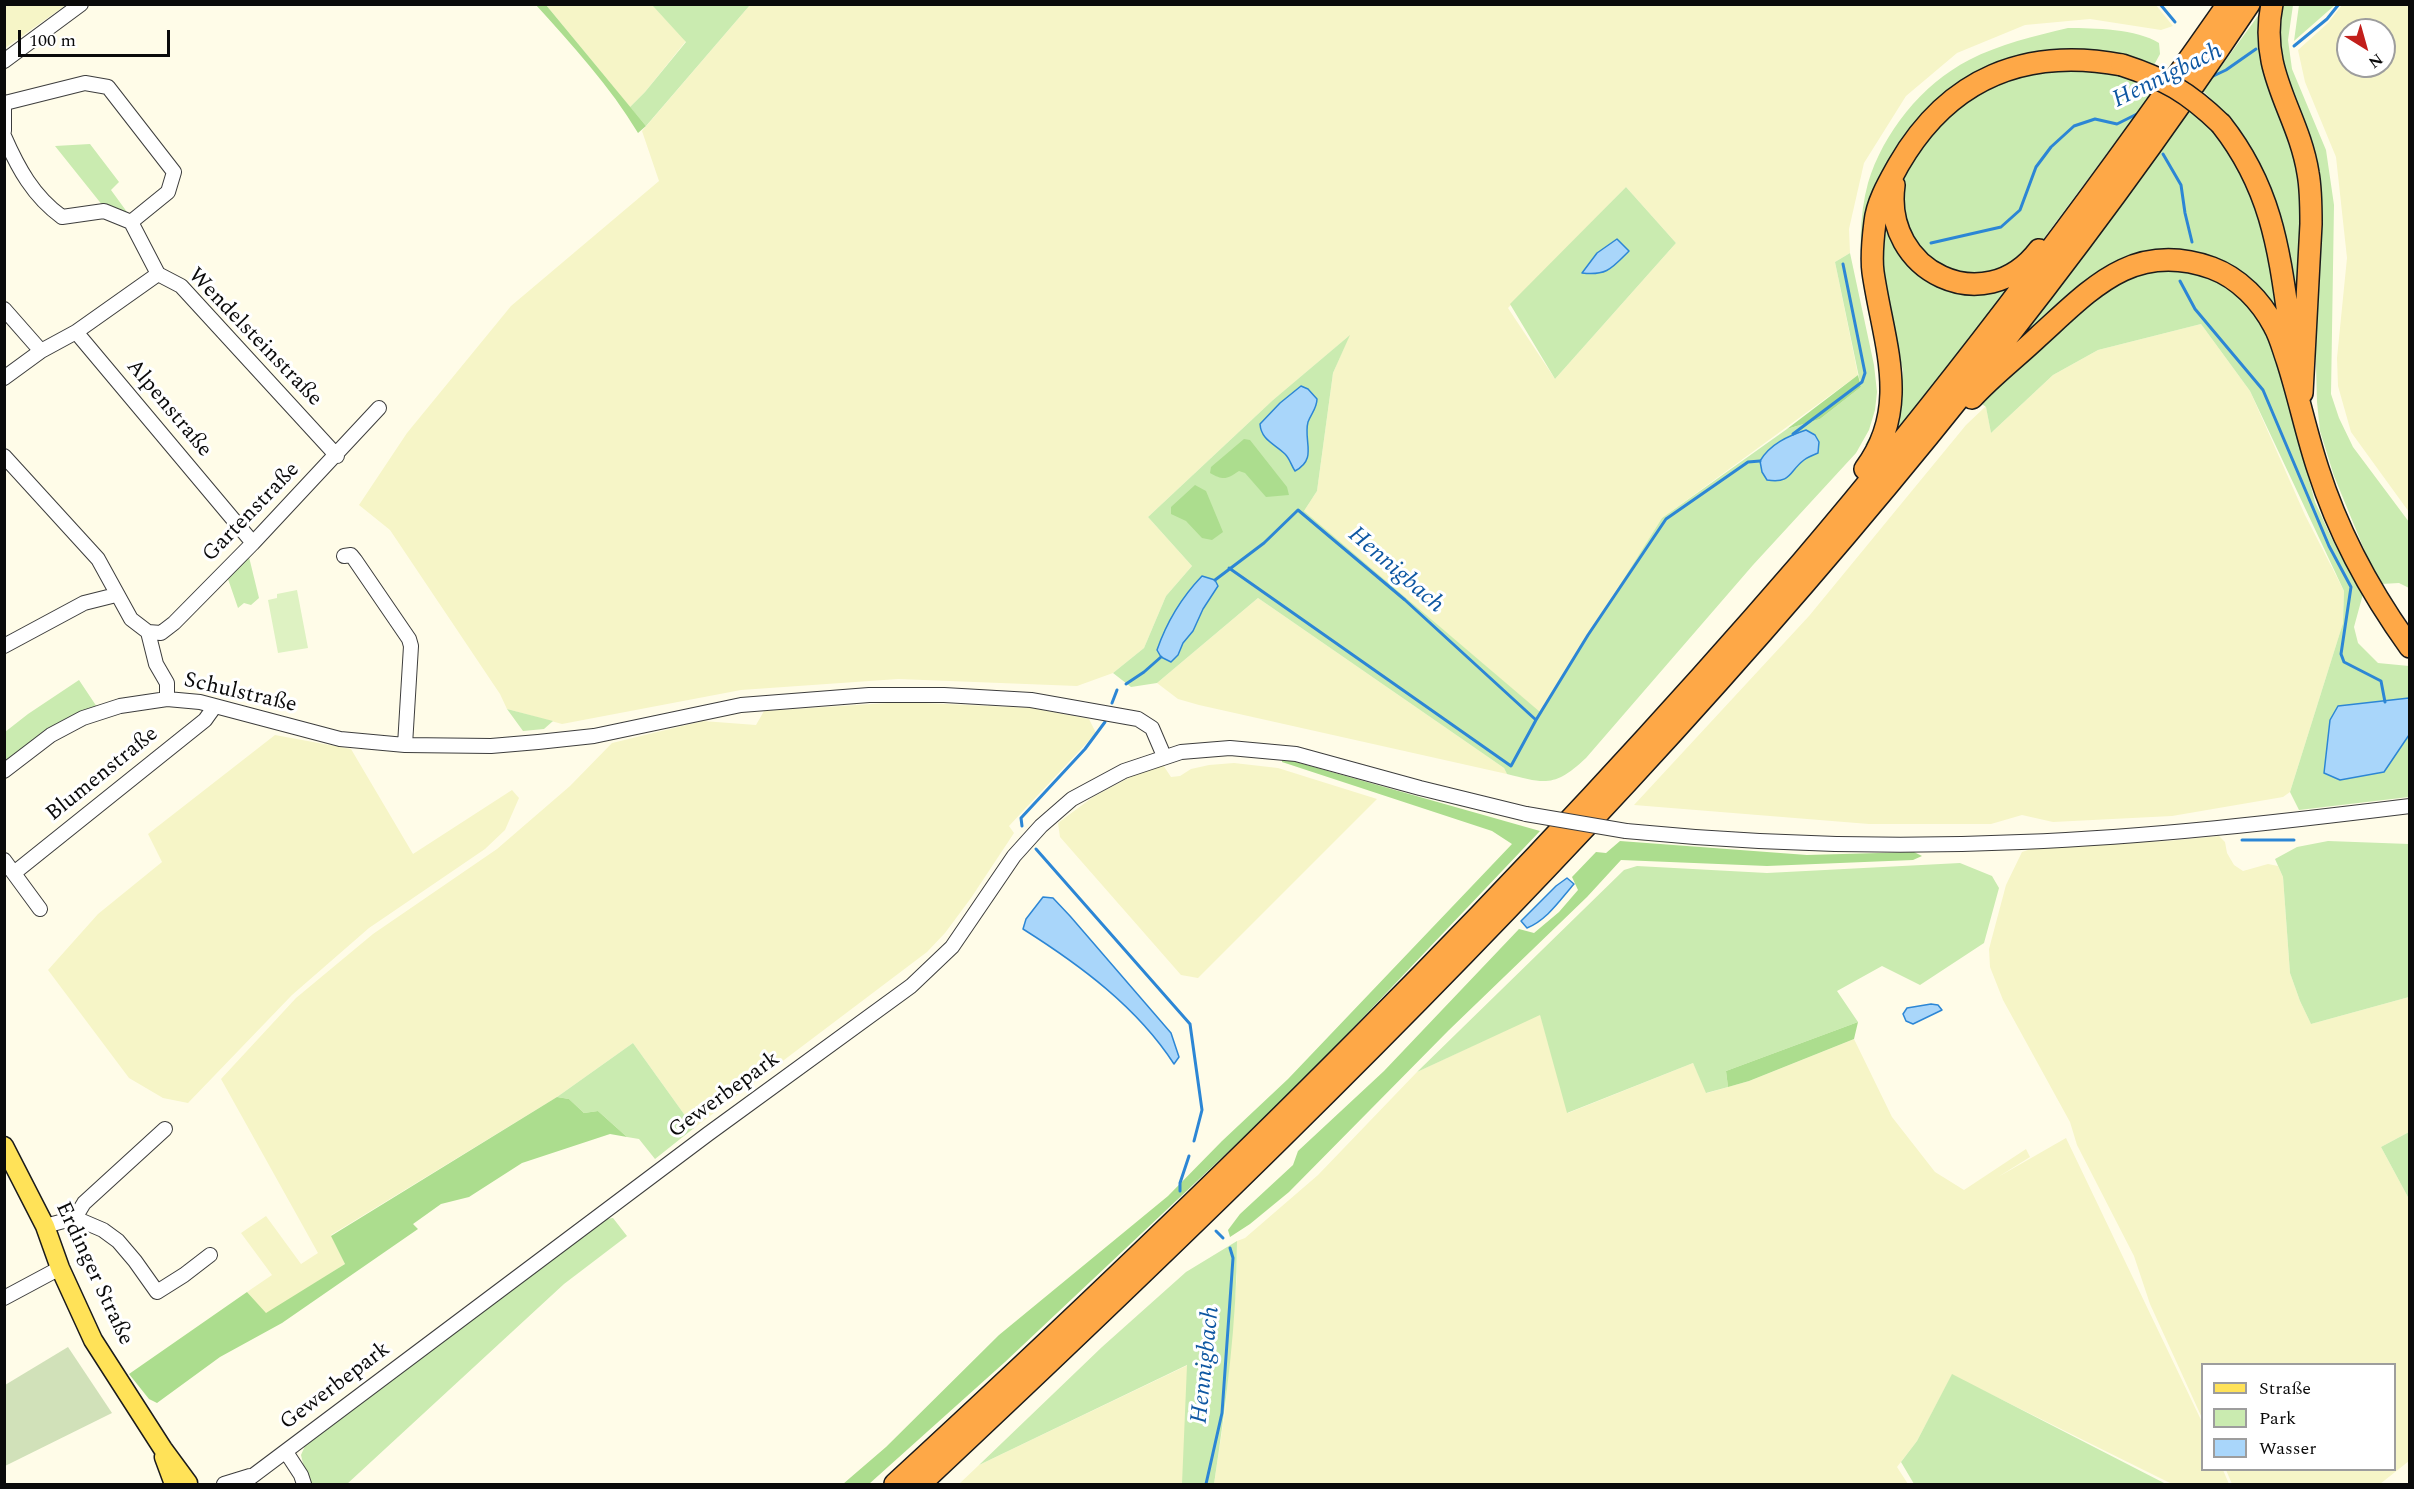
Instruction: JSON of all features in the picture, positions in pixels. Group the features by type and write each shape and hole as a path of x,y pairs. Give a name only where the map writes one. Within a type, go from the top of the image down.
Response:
{"highway":[{"path":"895,1485 1140,1254 1432,966 1646,738 1845,511 1970,356 2080,212 2228,4"},
{"path":"920,1485 1243,1178 1439,982 1674,733 1815,572 1919,447 2079,242 2167,123 2249,4"},
{"path":"2272,4 2269,24 2270,57 2280,92 2302,151 2308,173 2310,197 2308,289 2301,403"},
{"path":"1845,511 1854,485 1875,456 1892,406 1892,373 1873,269 1875,220 1884,192 1910,146 1944,106 1964,91 1988,78 2011,68 2039,61 2068,58 2122,65 2153,75 2181,90 2220,123 2234,140 2255,175 2269,213 2278,248 2301,403"},
{"path":"1896,170 1893,214 1902,241 1925,267 1938,276 1955,282 1973,284 2009,275 2033,257 2057,225 2080,212"},
{"path":"1919,447 1937,436 1975,395 2094,286 2135,264 2152,260 2198,263 2235,280 2266,311 2276,328 2301,403 2318,470 2336,516 2374,592 2409,647"}],"main road":[{"name":"Erdinger Straße","path":"4,1146 45,1227 60,1268 93,1340 163,1449 166,1468 187,1484"}],"street":[{"path":"4,61 81,4"},
{"path":"4,131 5,102 85,83 108,87 174,172 168,192 131,222"},
{"path":"4,136 19,170 45,204 62,217 104,211 131,222 158,274"},
{"name":"Wendelsteinstraße","path":"76,332 158,274 181,286 336,456"},
{"path":"4,309 41,351"},
{"path":"4,378 41,351 76,332"},
{"name":"Alpenstraße","path":"76,332 254,543"},
{"name":"Gartenstraße","path":"148,632 156,634 167,630 254,543 379,408"},
{"path":"4,456 98,560 131,619 148,632 156,664 167,683 167,699"},
{"path":"344,556 351,555 355,560 409,639 411,656 405,745"},
{"path":"4,646 84,603 116,594"},
{"name":"Schulstraße","path":"4,771 51,735 83,718 120,706 167,699 215,706 340,739 405,745 491,746 583,737 708,711 780,701 869,695 944,695 1030,700 1131,717 1152,728 1164,756"},
{"name":"Blumenstraße","path":"15,873 205,720 215,706"},
{"name":"Gewerbepark","path":"224,1485 247,1480 286,1452 723,1123 911,986 952,947 1014,856 1058,810 1101,782 1164,756 1181,752 1230,748 1296,754 1526,814 1626,831 1737,841 1806,844 2021,842 2229,827 2409,806"},
{"path":"4,860 40,909"},
{"path":"75,1218 84,1203 165,1129"},
{"path":"45,1227 75,1218 103,1230 118,1241 157,1292 210,1255"},
{"path":"4,1298 60,1268"},
{"name":"Gewerbepark","path":"286,1452 301,1475 304,1485"}],"green space":[{"path":"5,4 66,4 66,5 5,48"},
{"path":"2155,4 2173,26 2161,30 2090,19 2025,25 1957,53 1906,96 1864,163 1849,229 1850,253 1835,262 1858,375 1662,518 1540,713 1304,511 1317,491 1333,373 1349,336 1273,400 1148,517 1192,566 1166,596 1144,648 1113,673 1077,686 898,679 741,690 562,724 507,709 500,694 390,530 359,505 407,433 511,306 659,181 642,131 750,5","holes":["1626,187 1676,243 1555,379 1508,308"]},
{"path":"536,5 546,5 646,126 638,133 603,82"},
{"path":"546,5 652,5 686,41 630,107"},
{"path":"652,5 750,5 646,126 630,107 686,42"},
{"path":"2266,5 2280,109 2306,198 2299,335 2287,242 2273,197 2251,147 2227,115 2203,91"},
{"path":"2281,5 2293,5 2288,40 2292,69 2326,150 2334,205 2331,394 2339,418 2353,447 2409,522 2409,588 2399,583 2381,584 2375,576 2334,476 2320,431 2315,328 2318,199 2285,90 2277,15"},
{"path":"2299,5 2335,5 2294,41"},
{"path":"2342,5 2409,5 2409,512 2351,432 2338,386 2337,358 2347,258 2336,157 2305,82 2298,50 2328,23"},
{"path":"2068,28 2127,32 2150,38 2159,43 2160,54 2154,65 2108,54 2061,52 2014,60 1992,68 1948,94 1927,111 1911,130 1887,174 1874,223 1871,272 1873,297 1888,371 1889,388 1882,425 1872,446 1865,445 1880,414 1883,389 1878,345 1864,287 1861,248 1861,222 1865,196 1875,164 1894,128 1906,112 1920,96 1952,70 1993,49"},
{"path":"2047,69 2087,69 2118,74 2159,89 2154,90 2030,257 1985,279 1933,269 1903,228 1900,186 1908,165 1923,142 1944,120 1971,98 2009,80"},
{"path":"2193,106 2250,177 2271,242 2283,320 2256,291 2160,256 2008,353"},
{"path":"90,144 119,182 111,190 127,212 124,215 103,206 55,146"},
{"path":"1626,187 1676,243 1555,379 1510,304"},
{"path":"1884,211 1923,274 2007,284 2012,290 1887,447 1900,402 1903,371 1881,275"},
{"path":"1850,253 1874,365 1877,392 1869,430 1856,453 1753,565 1586,758 1566,774 1550,781 1541,781 1507,774 1504,768 1258,598 1157,683 1131,687 1113,673 1144,648 1166,596 1192,566 1148,517 1273,400 1350,335 1333,373 1317,491 1304,511 1540,712 1662,518 1787,429 1820,419 1861,387 1835,262"},
{"path":"2190,268 2242,292 2273,329 2291,411 2315,502 2332,539 2363,594 2354,627 2358,643 2378,663 2409,666 2409,797 2299,810 2290,792 2343,623 2344,591 2250,391 2201,324 2098,350 2053,375 1991,433 1986,407 1978,401 2070,318 2129,272"},
{"path":"2201,324 2250,391 2305,515 2344,591 2343,623 2290,792 2283,797 2172,816 2053,822 2022,815 1991,824 1869,824 1634,805 1809,616 1966,425 1986,406 1991,433 2053,375 2098,350"},
{"path":"1858,375 1861,387 1820,419 1787,429"},
{"path":"1244,439 1250,440 1287,487 1289,495 1266,497 1245,473 1239,471 1225,478 1210,473 1211,467"},
{"path":"1195,485 1206,491 1223,532 1212,540 1202,538 1186,521 1171,514 1171,507"},
{"path":"249,557 259,598 251,605 244,603 238,608 228,579"},
{"path":"297,590 308,648 278,653 268,600 277,598 277,594"},
{"path":"1258,598 1504,768 1507,774 1199,705 1178,699 1157,683"},
{"path":"79,680 97,707 36,738 5,765 5,732"},
{"path":"903,702 1032,708 1089,719 1096,733 1009,826 1014,833 971,898 945,933 927,952 694,1128 633,1043 557,1097 331,1235 345,1264 266,1314 247,1292 272,1275 241,1233 266,1216 301,1264 318,1253 221,1079 296,998 373,934 497,849 570,786 612,743 703,721 756,725 764,711"},
{"path":"507,709 553,721 544,729 523,731"},
{"path":"275,735 351,749 413,854 512,790 519,798 505,830 485,849 369,928 292,995 188,1103 163,1098 129,1078 48,970 98,914 162,862 148,834"},
{"path":"1282,758 1540,831 1298,1086 1005,1362 869,1484 843,1484 886,1447 999,1335 1168,1196 1288,1079 1512,844 1492,831 1282,762"},
{"path":"1234,763 1278,768 1377,799 1198,978 1181,975 1060,837 1058,823 1093,797 1138,773 1163,765 1171,777 1209,765"},
{"path":"2219,836 2225,842 2227,853 2234,865 2243,871 2268,864 2278,866 2283,877 2290,973 2311,1024 2409,997 2409,1132 2381,1147 2409,1199 2409,1461 2380,1484 2232,1484 2226,1471 2396,1471 2396,1363 2201,1363 2201,1416 2150,1304 2134,1256 2077,1145 2070,1122 2003,1000 1990,967 1989,949 2006,885 2022,852 2037,847 2167,841"},
{"path":"1620,841 1807,855 1914,852 1922,856 1913,860 1767,866 1621,860 1587,897 1449,1030 1289,1192 1230,1237 1228,1230 1240,1214 1293,1165 1298,1151 1384,1071 1519,929 1534,933 1559,912 1578,890 1572,877 1596,852 1606,853"},
{"path":"2328,841 2409,844 2409,997 2311,1024 2290,973 2283,877 2275,859 2297,847"},
{"path":"1960,863 1992,876 1999,888 1984,943 1920,985 1882,966 1837,991 1858,1022 1726,1071 1728,1087 1706,1093 1693,1063 1567,1113 1540,1015 1417,1072 1624,870 1637,866 1767,873"},
{"path":"1540,1014 1568,1113 1693,1063 1707,1093 1749,1081 1854,1039 1892,1117 1935,1172 1964,1190 2026,1149 2030,1157 1998,1177 2066,1138 2201,1420 2201,1471 2223,1471 2229,1484 2172,1484 1952,1375 1917,1441 1897,1467 1908,1484 1214,1484 1225,1411 1237,1276 1237,1241 1245,1238 1318,1175 1417,1072"},
{"path":"1858,1022 1854,1039 1749,1081 1728,1087 1726,1071"},
{"path":"633,1043 694,1128 655,1159 639,1139 627,1137 598,1111 584,1113 569,1099 557,1097"},
{"path":"557,1097 569,1099 584,1113 598,1111 627,1137 610,1134 522,1163 469,1197 441,1204 413,1224 418,1229 282,1323 220,1357 157,1403 149,1399 129,1374 247,1292 266,1313 345,1264 331,1236"},
{"path":"2409,1132 2409,1199 2381,1147"},
{"path":"613,1218 627,1236 564,1284 347,1484 308,1484 301,1455 305,1446 606,1219"},
{"path":"1237,1241 1233,1332 1214,1484 1182,1484 1187,1365 979,1465 1102,1347 1186,1272"},
{"path":"68,1347 112,1413 5,1466 5,1385"},
{"path":"1188,1365 1183,1484 959,1484 979,1465"},
{"path":"1952,1374 2166,1484 1914,1484 1901,1462 1917,1441"}],"water":[{"path":"1617,239 1629,251 1618,262 1603,272 1582,273 1597,253"},
{"path":"1301,386 1308,389 1317,402 1308,422 1308,455 1302,466 1295,471 1287,456 1263,434 1260,424 1280,403"},
{"path":"1806,430 1815,435 1819,442 1818,453 1804,460 1786,478 1775,481 1767,480 1762,472 1760,461 1764,455 1780,441"},
{"path":"1202,576 1215,580 1218,586 1203,609 1193,631 1171,662 1161,657 1157,650 1175,610"},
{"path":"2409,698 2409,735 2384,772 2340,780 2324,773 2330,720 2338,706"},
{"path":"1567,878 1574,884 1547,915 1527,928 1521,921"},
{"path":"1043,897 1053,898 1070,916 1171,1033 1179,1057 1174,1064 1143,1024 1106,989 1065,957 1023,929 1026,919"},
{"path":"1938,1005 1942,1010 1913,1024 1906,1021 1903,1014 1907,1008"}],"waterway":[{"path":"2160,4 2175,22"},
{"name":"Hennigbach","path":"2294,46 2327,19 2339,4"},
{"name":"Hennigbach","path":"2207,79 2226,70 2256,49"},
{"name":"Hennigbach","path":"1931,243 2001,227 2020,210 2036,167 2051,147 2074,126 2095,119 2117,124 2139,113"},
{"path":"2163,154 2181,185 2192,242"},
{"name":"Hennigbach","path":"1793,434 1862,382 1865,373 1843,264"},
{"path":"2180,281 2195,309 2263,390 2329,546 2351,587 2341,654 2344,662 2381,681 2385,702"},
{"name":"Hennigbach","path":"1215,580 1264,543 1298,510 1405,600 1536,720 1588,635 1666,519 1748,462 1760,461"},
{"name":"Hennigbach","path":"1229,568 1511,766 1536,720"},
{"name":"Hennigbach","path":"1126,684 1161,657"},
{"name":"Hennigbach","path":"1112,703 1117,690"},
{"name":"Hennigbach","path":"1022,826 1021,818 1085,749 1105,722"},
{"path":"2242,840 2294,840"},
{"name":"Hennigbach","path":"1036,849 1190,1024 1202,1110 1194,1141"},
{"name":"Hennigbach","path":"1180,1191 1180,1183 1189,1156"},
{"name":"Hennigbach","path":"1216,1231 1223,1238"},
{"name":"Hennigbach","path":"1206,1484 1222,1413 1233,1258 1230,1248"}]}
